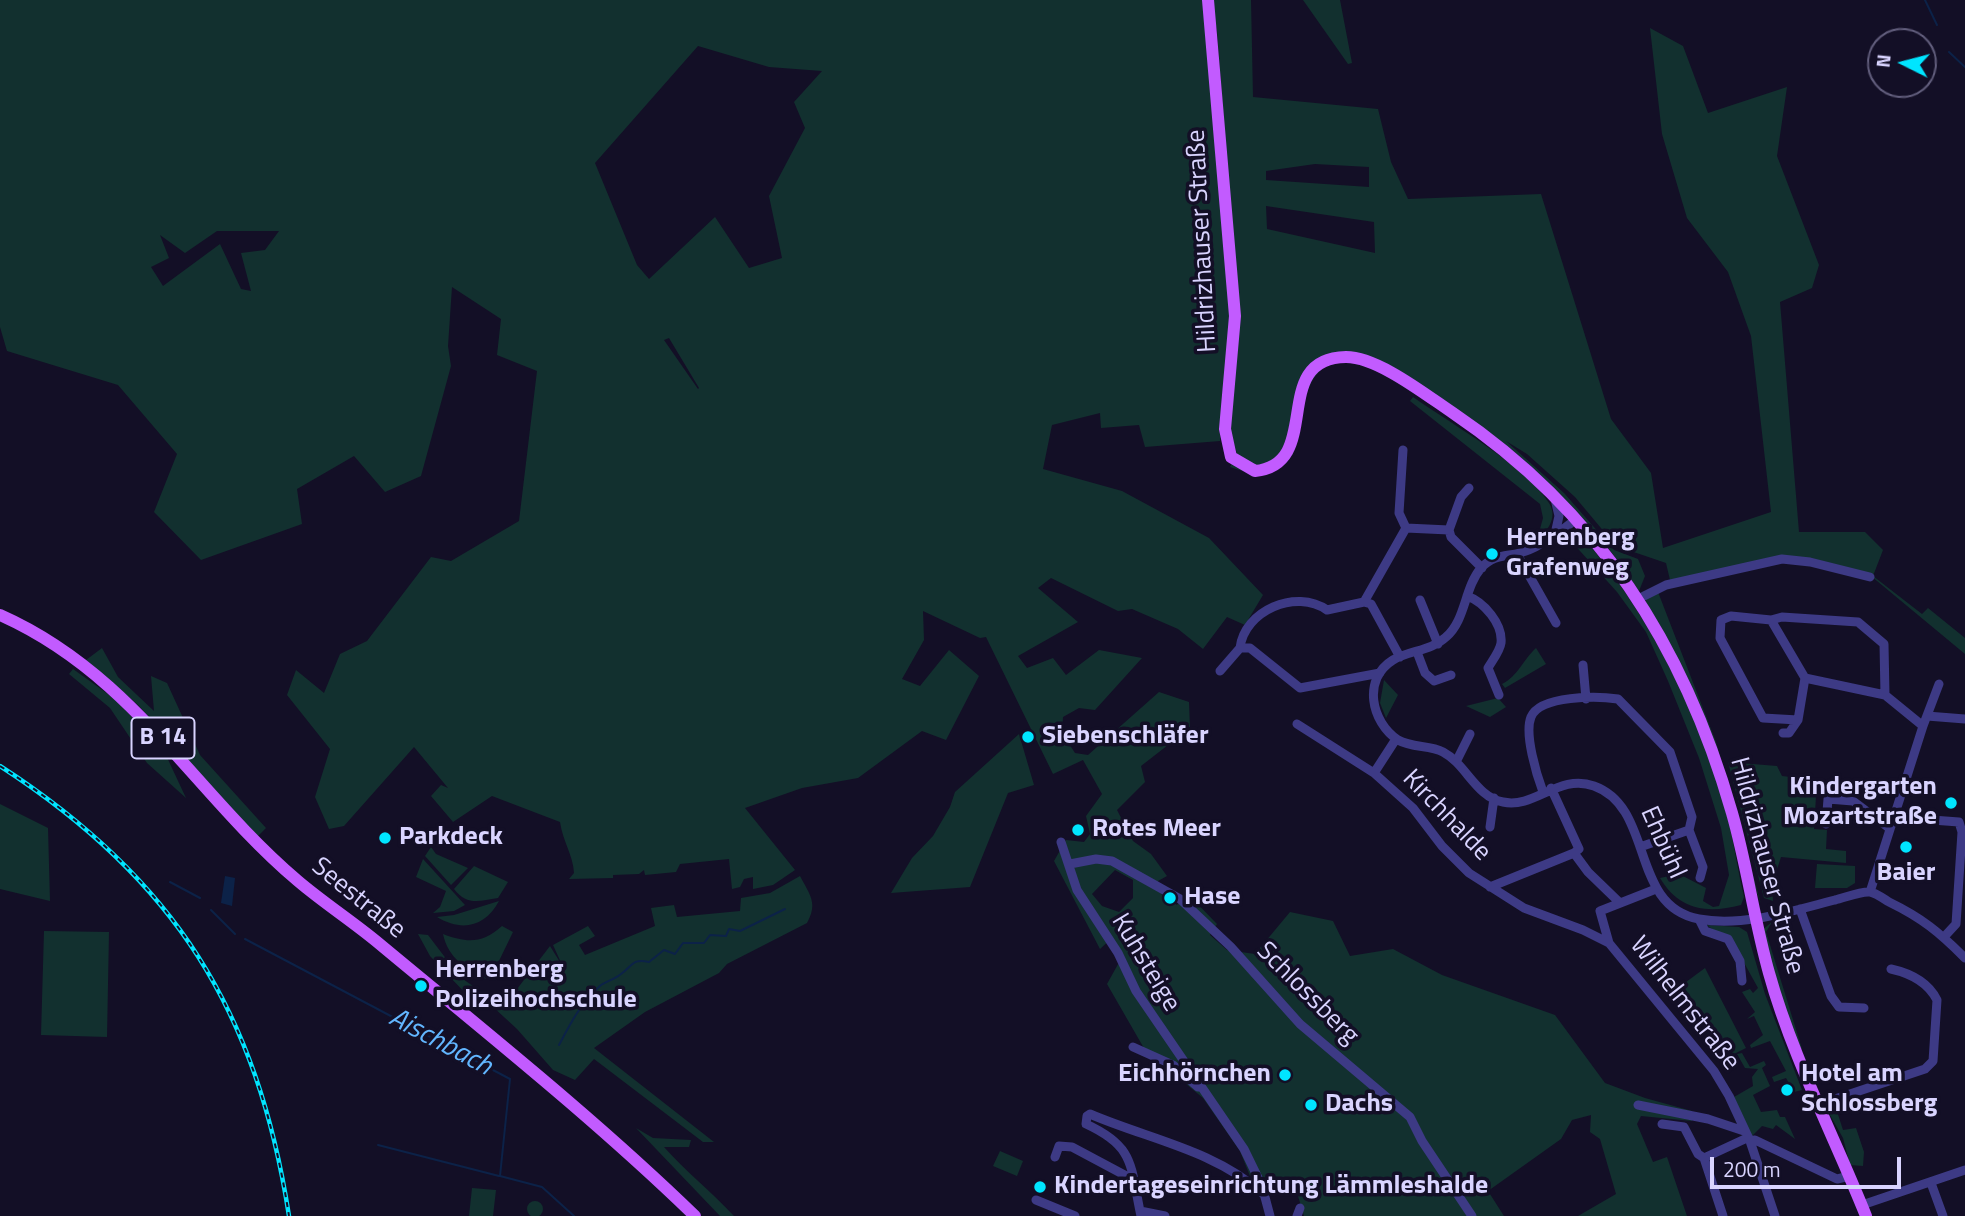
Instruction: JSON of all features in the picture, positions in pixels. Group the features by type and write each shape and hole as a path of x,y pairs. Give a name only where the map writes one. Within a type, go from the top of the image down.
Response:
{"main road":[{"name":"Hildrizhauser Straße","path":"1208,0 1235,316 1225,429 1231,457 1255,471 1279,464 1288,454 1293,441 1300,392 1306,379 1313,370 1332,358 1354,358 1373,363 1469,424 1554,494 1577,519 1640,598 1676,667 1715,757 1733,817 1769,975 1864,1211"},
{"name":"Seestraße","path":"0,615 30,629 79,661 121,695 256,841 298,881 382,945 629,1154 695,1216"}],"street":[{"path":"1403,450 1399,513 1406,528"},
{"path":"1469,488 1461,497 1448,530 1451,537 1482,568"},
{"path":"1554,494 1559,516 1555,534"},
{"path":"1240,648 1250,648 1300,688 1380,673 1400,657 1438,644 1456,626 1472,580 1497,555 1517,554 1542,544 1577,519"},
{"path":"1406,528 1448,530"},
{"path":"1364,602 1406,528"},
{"path":"1517,554 1556,623"},
{"path":"1640,598 1666,585 1782,559 1810,562 1870,577"},
{"path":"1467,596 1476,599 1498,624 1496,633 1501,644 1488,668 1499,695"},
{"path":"1420,600 1438,644"},
{"path":"1220,671 1240,648 1241,635 1269,606 1304,601 1314,602 1327,610 1364,602 1371,604 1400,657"},
{"path":"1798,720 1763,718 1720,638 1721,620 1731,616 1771,620 1782,617 1858,622 1884,644 1885,695"},
{"path":"1771,620 1805,678 1798,720 1789,733 1783,733"},
{"path":"1417,652 1425,673 1434,681 1451,675"},
{"path":"1583,665 1586,699"},
{"path":"1380,673 1374,687 1373,701 1384,727 1396,739 1407,744 1440,750 1457,760 1479,788 1493,798 1490,828"},
{"path":"1805,678 1885,695 1923,726"},
{"path":"1939,684 1892,817 1870,892 1923,918 1965,958"},
{"path":"1490,887 1579,849 1534,768 1530,719 1535,710 1551,701 1586,699 1618,699 1670,752 1692,817 1689,830 1703,867 1700,878"},
{"path":"1927,716 1965,719"},
{"name":"Kirchhalde","path":"1297,724 1374,773 1413,808 1442,846 1469,873 1524,908 1583,930 1609,943"},
{"path":"1457,760 1471,734"},
{"path":"1374,773 1396,739"},
{"name":"Ehbühl","path":"1493,798 1513,802 1547,790 1583,783 1612,794 1629,815 1656,889 1676,910 1699,919 1755,918 1870,892"},
{"path":"1826,824 1828,799 1846,800 1853,801 1889,828"},
{"path":"1892,817 1959,822 1963,832 1956,924 1944,937"},
{"path":"1640,847 1689,830"},
{"name":"Kuhsteige","path":"1061,842 1077,890 1106,939 1118,953 1136,991 1210,1097"},
{"path":"1574,853 1588,873 1618,903 1656,889"},
{"name":"Schlossberg","path":"1070,864 1096,859 1112,861 1181,899 1231,947 1300,1024 1410,1117 1422,1141 1472,1216"},
{"name":"Wilhelmstraße","path":"1618,903 1600,911 1609,943 1714,1071 1747,1137 1775,1216"},
{"path":"1800,909 1831,996 1839,1007 1864,1008"},
{"path":"1699,919 1705,930 1728,939 1740,961 1742,981"},
{"path":"1820,1104 1925,1069 1933,1061 1937,1000 1933,991 1908,973 1891,969"},
{"path":"1133,1047 1172,1065 1210,1097 1244,1149 1270,1216"},
{"path":"1638,1105 1708,1119 1836,1179 1850,1176"},
{"path":"1166,1216 1140,1213 1126,1153 1121,1144 1110,1135 1086,1124 1087,1115 1228,1168 1264,1195"},
{"path":"1662,1124 1685,1127 1698,1154 1704,1158 1723,1216"},
{"path":"1704,1158 1747,1137"},
{"path":"1055,1157 1059,1146 1072,1147 1132,1179"},
{"path":"1864,1211 1965,1170"},
{"path":"1931,1182 1943,1216"},
{"path":"1036,1200 1075,1216"}],"green space":[{"path":"0,0 1204,0 1230,309 1220,441 1145,447 1139,425 1101,428 1100,413 1052,425 1043,469 1122,491 1209,538 1263,595 1245,625 1227,617 1203,649 1178,629 1132,609 1118,611 1051,578 1038,588 1078,622 1018,656 1027,668 1053,658 1066,675 1099,650 1142,658 1095,710 1079,708 1063,717 1062,733 1075,753 1088,755 1159,692 1189,702 1190,728 1141,766 1145,782 1117,810 1133,841 1151,854 1167,876 1158,881 1162,895 1177,905 1186,892 1217,924 1210,935 1227,950 1255,954 1290,912 1333,921 1350,956 1393,949 1442,975 1555,1015 1605,1083 1692,1111 1692,1121 1641,1116 1637,1124 1653,1162 1667,1157 1687,1216 1578,1216 1616,1194 1600,1139 1590,1132 1591,1115 1572,1120 1561,1139 1488,1191 1504,1216 1304,1216 1298,1196 1250,1176 1240,1151 1203,1098 1145,1050 1107,984 1122,957 1112,938 1100,949 1054,861 1066,840 1084,842 1090,834 1086,816 1102,794 1083,760 1053,774 986,637 980,638 923,611 924,640 902,679 920,686 949,650 979,676 946,740 922,731 858,778 802,788 745,808 795,870 773,885 753,889 753,877 744,879 740,887 732,889 729,859 680,864 676,872 645,875 644,870 639,874 613,875 613,878 569,879 574,873 573,866 560,822 492,796 453,822 431,796 441,785 448,788 414,747 344,826 329,829 315,797 330,749 287,695 296,670 324,693 340,654 367,641 431,557 451,561 519,521 537,371 497,355 501,319 452,287 448,346 451,366 421,476 385,492 354,456 297,489 302,524 201,560 154,512 177,454 118,385 7,351 0,327","holes":["698,46 769,67 822,71 794,102 805,128 769,196 782,258 749,268 715,217 649,279 637,265 595,163","217,231 279,231 265,250 241,253 251,291 241,289 220,244 163,286 151,267 169,258 160,235 185,253","669,338 698,389 664,340","1115,870 1133,880 1133,898 1119,912 1102,906 1092,894"]},
{"path":"1211,0 1251,0 1253,97 1378,109 1391,162 1408,199 1541,194 1611,419 1651,473 1663,548 1771,512 1751,336 1728,272 1687,218 1662,134 1650,28 1683,46 1708,113 1787,87 1777,156 1819,265 1812,288 1780,302 1799,532 1865,532 1883,550 1873,576 1922,614 1928,608 1965,638 1965,654 1871,576 1781,558 1670,580 1666,563 1616,546 1575,497 1527,454 1506,441 1564,493 1614,550 1638,559 1645,576 1639,591 1592,529 1566,501 1509,450 1414,382 1409,389 1357,362 1334,363 1322,369 1313,380 1302,409 1293,454 1287,462 1265,473 1230,467 1237,454 1230,431 1238,311 1217,31","holes":["1315,164 1369,167 1369,187 1266,180 1266,171","1266,206 1374,222 1375,253 1267,229"]},
{"path":"1303,0 1340,0 1352,63 1348,64"},
{"path":"1413,397 1486,446 1538,489 1552,508 1552,518 1548,528 1537,540 1543,518 1540,504 1410,401"},
{"path":"1570,528 1577,530 1628,596 1670,667 1688,705 1704,743 1729,823 1744,897 1741,905 1717,909 1695,907 1676,897 1660,878 1679,874 1706,888 1703,901 1713,907 1719,906 1729,875 1721,828 1699,758 1646,632 1617,592 1571,541 1544,544"},
{"path":"1658,592 1716,742 1761,904 1679,664 1646,603 1646,598"},
{"path":"102,648 118,677 154,711 151,676 167,683 200,755 266,828 257,837 138,705 86,660"},
{"path":"1536,648 1546,664 1505,688 1502,684 1512,677"},
{"path":"73,669 115,699 164,751 186,798 147,763 110,708 69,674"},
{"path":"1384,680 1398,695 1386,718 1380,703"},
{"path":"1498,698 1506,707 1490,717 1466,706"},
{"path":"1019,734 1034,785 1008,793 970,887 891,893 912,858 933,836 950,807 955,792"},
{"path":"1728,762 1777,766 1782,776 1817,780 1814,829 1827,830 1826,849 1846,851 1846,863 1781,857 1772,885 1773,901 1764,898"},
{"path":"0,804 48,828 50,901 0,889"},
{"path":"431,847 436,854 468,868 451,885 425,856"},
{"path":"423,859 465,905 454,911 433,913 440,907 446,891 416,877"},
{"path":"1817,864 1855,866 1855,883 1847,888 1815,888"},
{"path":"474,866 508,882 498,898 469,900 454,889"},
{"path":"800,876 810,894 812,904 807,923 727,964 719,973 645,1012 594,1048 714,1142 703,1142 594,1059 575,1080 553,1070 517,1029 492,1006 469,997 430,956 418,934 428,935 460,977 506,1009 517,989 550,946 563,967 553,945 588,926 595,936 579,945 585,955 655,926 651,908 674,905 677,917 740,911 741,898 770,893"},
{"path":"499,901 487,917 472,924 455,924 437,917 454,915"},
{"path":"1772,922 1766,932 1802,1049 1799,1048 1776,985 1762,930"},
{"path":"1706,925 1739,927 1747,932 1765,994 1802,1090 1794,1092 1786,1078 1774,1082 1772,1077 1786,1071 1770,1041 1751,1048 1750,1045 1763,1035 1754,1016 1747,1019 1755,1012 1742,992 1750,989 1753,993 1758,988 1732,941"},
{"path":"502,926 513,932 498,963 486,979 459,962 449,950 443,934 474,940 488,936"},
{"path":"44,931 109,932 107,1037 41,1035"},
{"path":"1705,968 1746,1048 1726,1058 1700,1026 1695,1024 1699,1019 1693,1012 1679,1009 1685,1005 1677,995 1680,991 1678,988"},
{"path":"1742,1053 1750,1067 1764,1061 1766,1065 1762,1068 1770,1086 1753,1095 1761,1112 1777,1110 1780,1117 1785,1117 1795,1139 1776,1125 1773,1129 1762,1126 1751,1137 1734,1097 1753,1086 1752,1077 1758,1069 1745,1068 1737,1054"},
{"path":"1834,1102 1843,1130 1856,1128 1864,1152 1863,1166 1850,1165 1843,1138 1826,1108"},
{"path":"636,1128 653,1138 691,1140 689,1147 664,1147 734,1216 720,1216"},
{"path":"1000,1151 1023,1161 1017,1176 993,1166"},
{"path":"472,1188 496,1190 493,1216 469,1216"},
{"path":"535,1201 541,1203 541,1215 535,1217 529,1215 527,1209 529,1203"}],"water":[{"path":"225,876 235,878 232,906 221,903"}],"waterway":[{"path":"1925,0 1937,25"},
{"path":"1949,52 1965,67"},
{"path":"170,882 200,898"},
{"path":"559,1045 577,1013 594,991 619,976 633,963 649,962 664,950 675,954 683,943 704,943 710,935 726,936 729,929 740,931 785,909"},
{"path":"211,910 235,934"},
{"name":"Aischbach","path":"245,939 510,1079 500,1176 542,1187 574,1216"},
{"path":"378,1145 499,1176"}],"railway":[{"path":"0,766 61,809 114,855 160,904 198,956 230,1013 255,1075 275,1142 289,1216"}],"place":[{"name":"Herrenberg Grafenweg","path":"1492,554"},
{"name":"Siebenschläfer","path":"1028,737"},
{"name":"Kindergarten Mozartstraße","path":"1951,803"},
{"name":"Rotes Meer","path":"1078,830"},
{"name":"Parkdeck","path":"385,838"},
{"name":"Baier","path":"1906,847"},
{"name":"Hase","path":"1170,898"},
{"name":"Herrenberg Polizeihochschule","path":"421,986"},
{"name":"Eichhörnchen","path":"1285,1075"},
{"name":"Hotel am Schlossberg","path":"1787,1090"},
{"name":"Dachs","path":"1311,1105"},
{"name":"Kindertageseinrichtung Lämmleshalde","path":"1040,1187"}]}
